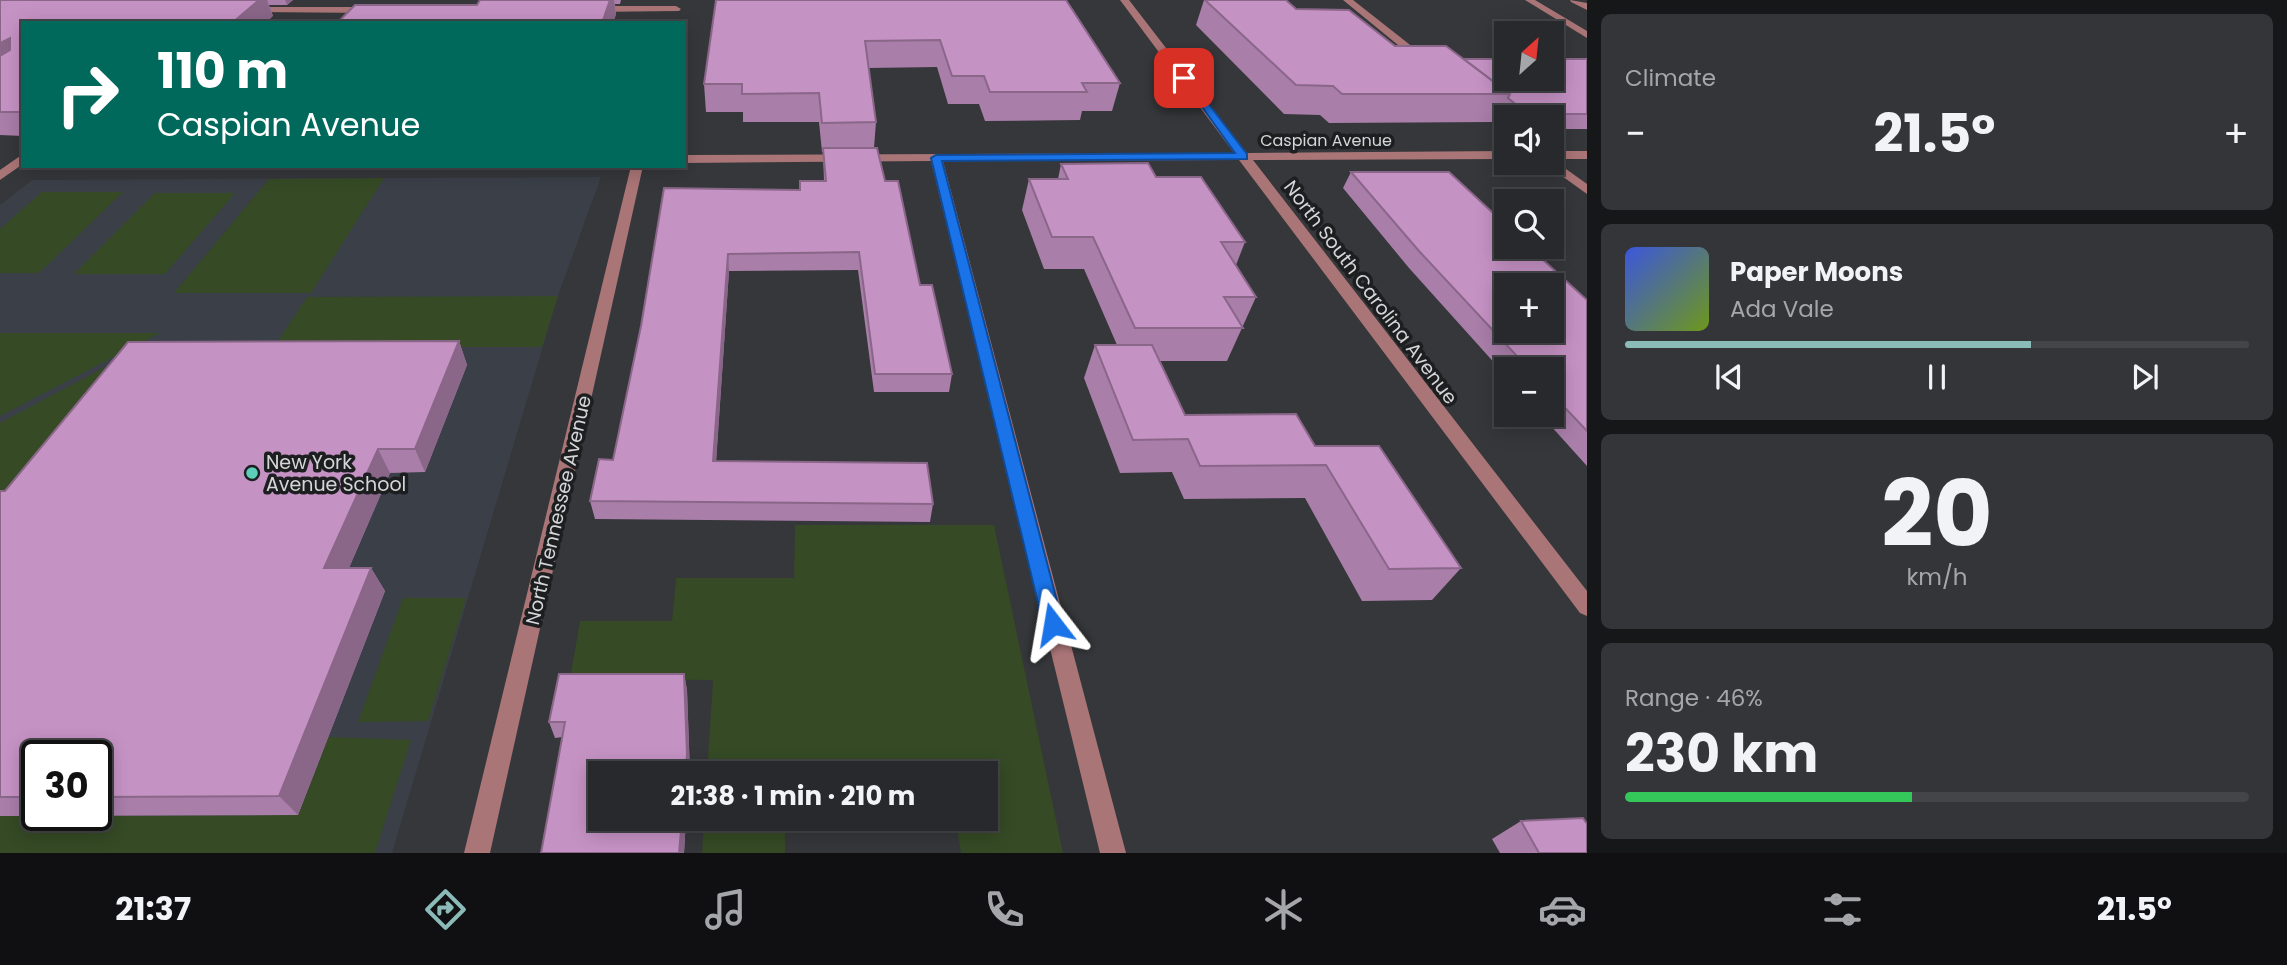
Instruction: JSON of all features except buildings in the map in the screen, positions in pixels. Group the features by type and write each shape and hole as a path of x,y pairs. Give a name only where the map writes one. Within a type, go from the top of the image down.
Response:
{"street":[{"name":"North South Carolina Avenue","path":"1124,0 1587,607"},
{"path":"1347,0 1434,69"},
{"path":"1529,0 1587,35"},
{"path":"1574,0 1587,7"},
{"path":"586,9 677,5"},
{"path":"241,10 386,10"},
{"path":"1465,94 1494,117"},
{"name":"Caspian Avenue","path":"686,159 1494,155"},
{"path":"1564,155 1587,155"},
{"path":"936,158 1113,853"},
{"path":"0,176 21,160"},
{"name":"North Tennessee Avenue","path":"477,853 637,168"},
{"path":"1564,172 1587,190"}],"shaded area":[{"name":"New York Avenue School","path":"601,177 558,296 392,853 0,853 0,205 32,180"}],"green space":[{"path":"384,178 311,293 174,293 269,179"},
{"path":"42,192 123,192 39,273 0,273 0,229"},
{"path":"155,193 235,193 165,274 74,274"},
{"path":"558,296 542,347 274,347 307,297"},
{"path":"0,333 160,333 0,416"},
{"path":"139,349 17,494 0,494 0,423"},
{"path":"795,525 994,525 1063,853 961,853 958,831 998,831 998,761 708,761 713,680 570,679 580,621 672,621 676,578 794,578"},
{"path":"403,598 466,598 428,721 358,722"},
{"path":"328,737 411,740 375,853 0,853 0,816 21,816 21,831 112,831 112,816 298,815"},
{"path":"703,831 785,831 785,853 702,853"}],"place":[{"name":"New York Avenue School","path":"252,473"}],"route":[{"path":"1053,624 936,158 1244,156 1184,78"}]}
